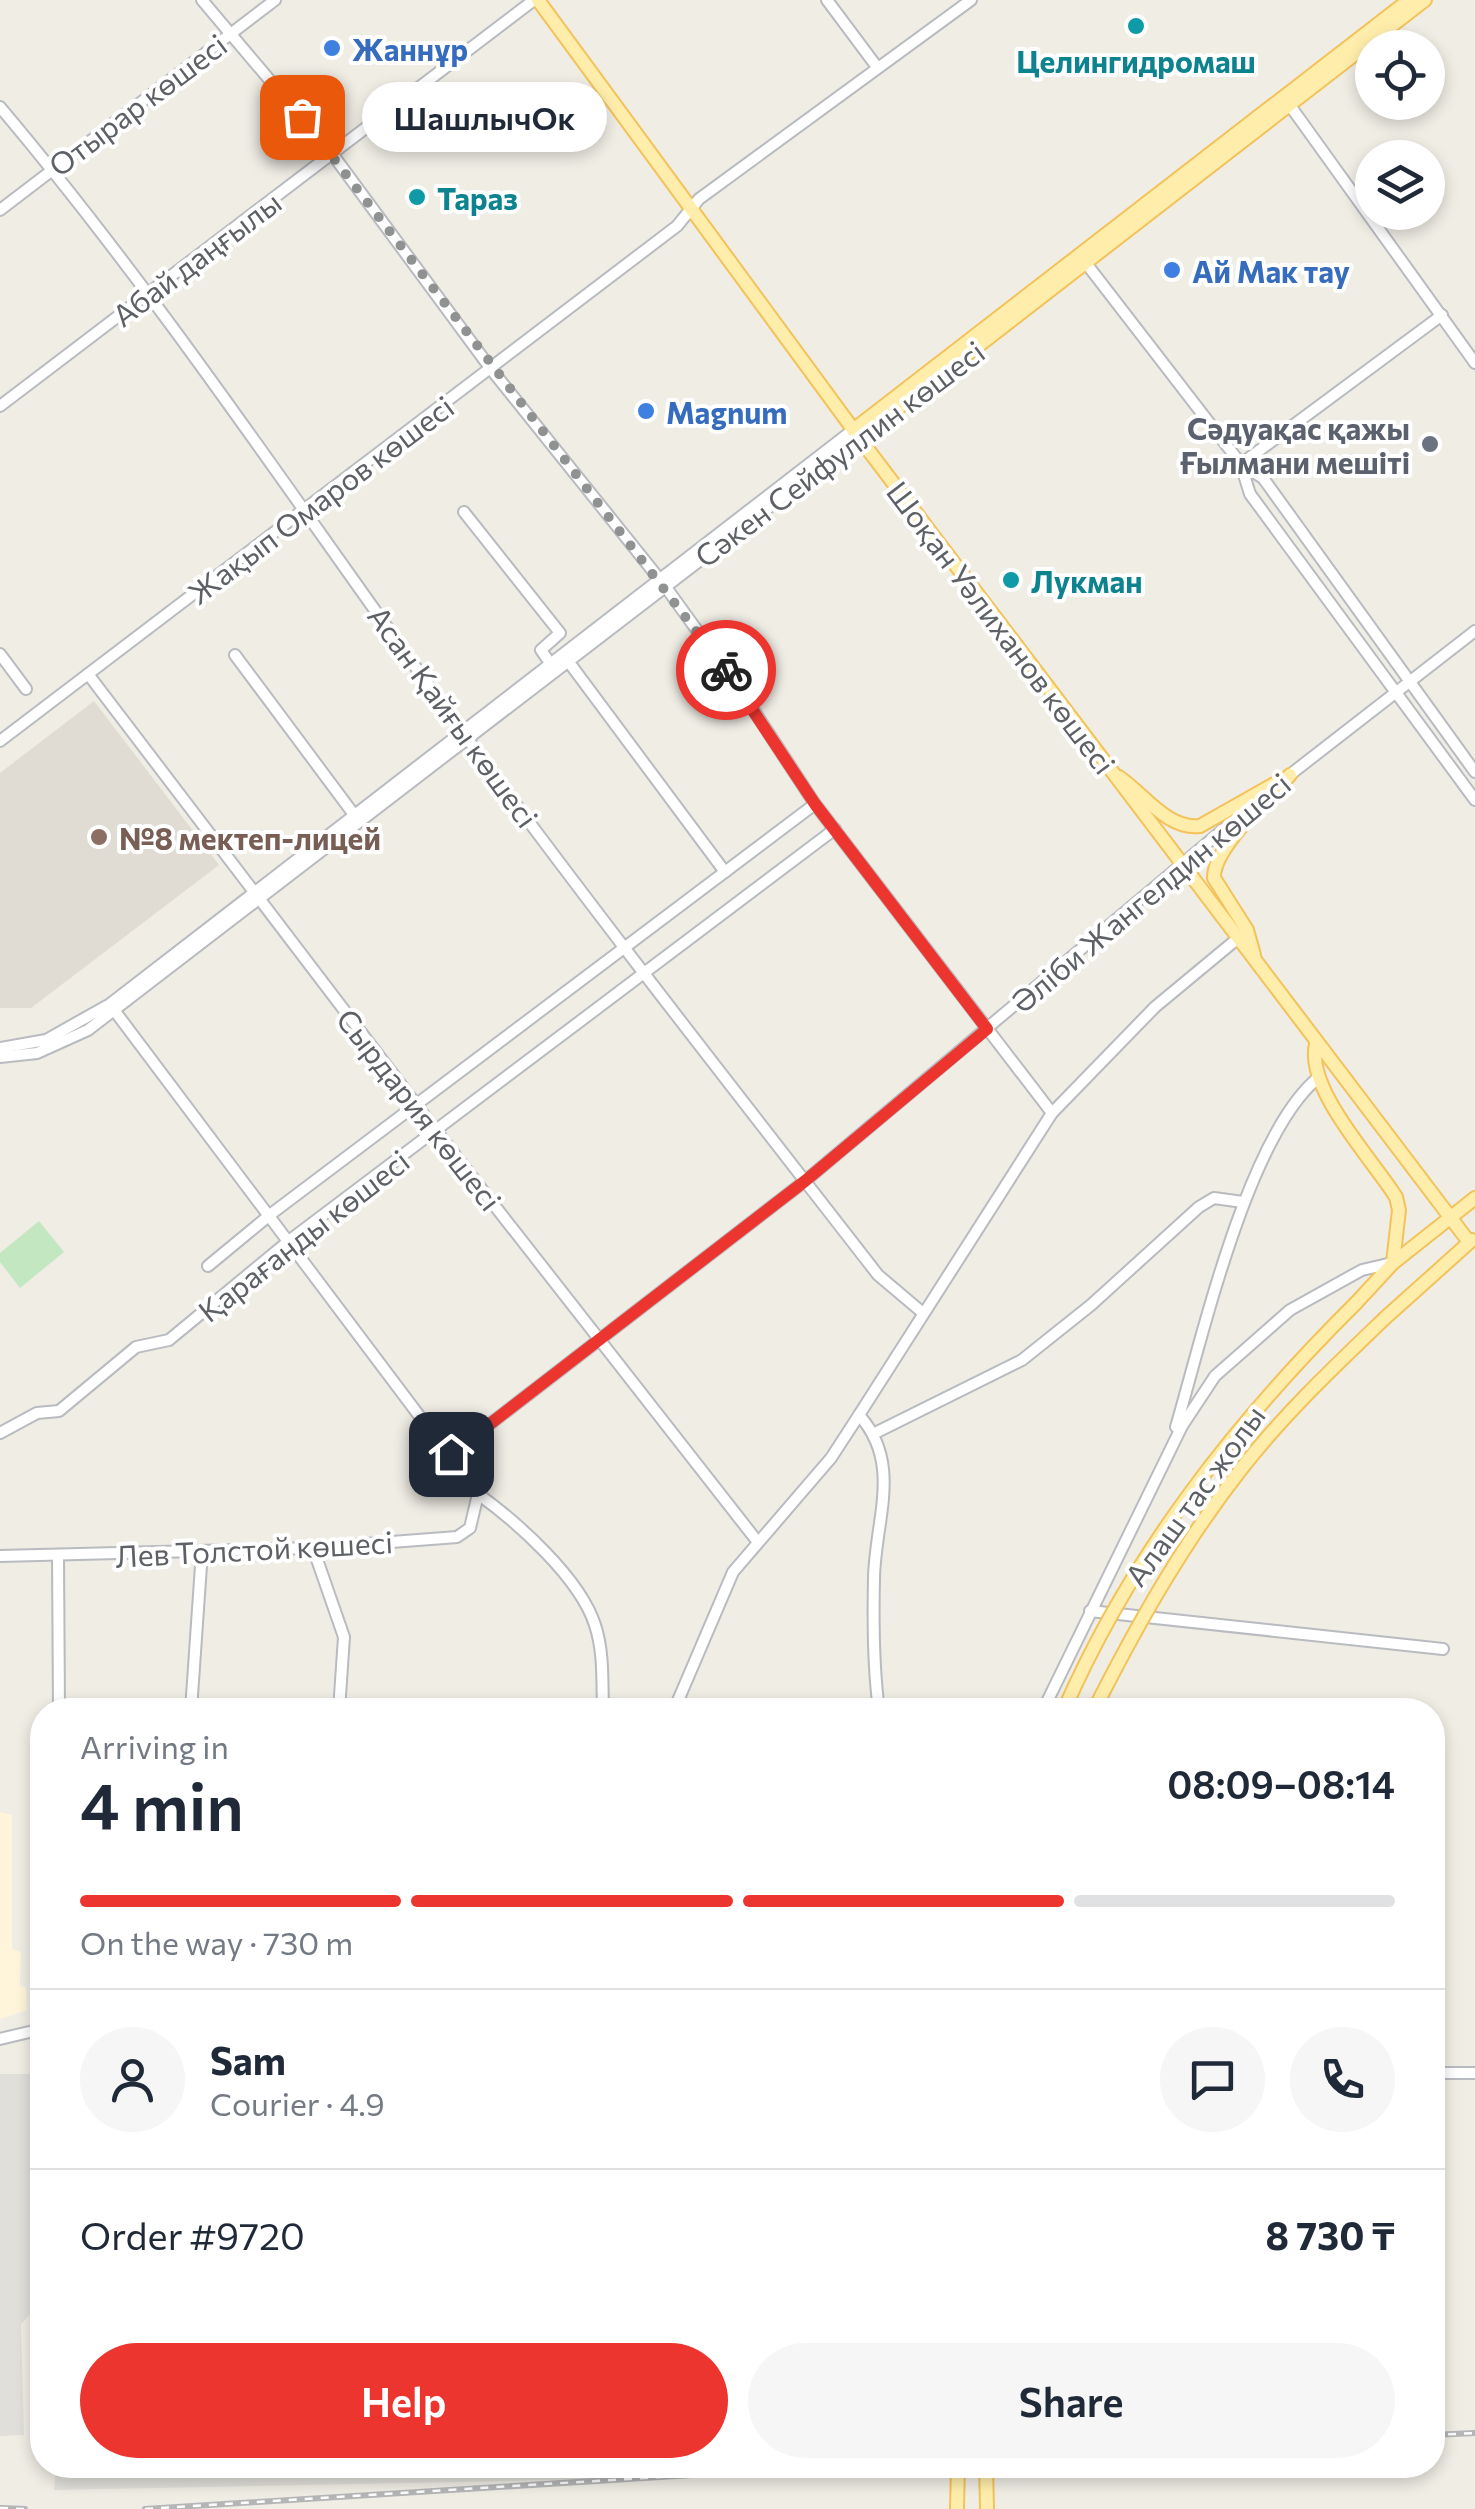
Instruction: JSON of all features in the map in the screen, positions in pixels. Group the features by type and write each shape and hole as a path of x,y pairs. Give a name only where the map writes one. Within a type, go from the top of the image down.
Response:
{"main road":[{"name":"Шоқан Уәлиханов көшесі","path":"536,0 856,436 1316,1044 1473,1242"},
{"name":"Сәкен Сейфуллин көшесі","path":"856,436 1409,0"},
{"name":"Сәкен Сейфуллин көшесі","path":"1287,100 1425,0"},
{"path":"1109,770 1150,799 1173,824 1185,828 1200,826 1290,775"},
{"path":"1256,964 1246,930 1214,878 1214,868 1227,846 1290,775"},
{"path":"1316,1044 1313,1057 1319,1078 1345,1126 1396,1197 1400,1210 1394,1263"},
{"name":"Алаш тас жолы","path":"1070,1698 1119,1601 1178,1508 1287,1371 1394,1263 1475,1198"},
{"name":"Алаш тас жолы","path":"1100,1698 1142,1616 1242,1468 1291,1410 1385,1318 1473,1242"},
{"path":"957,2509 958,2478"},
{"path":"986,2478 987,2509"}],"street":[{"path":"202,0 333,154 491,368 661,582 744,694 815,804 1052,1114"},
{"name":"Отырар көшесі","path":"0,210 275,0"},
{"name":"Абай даңғылы","path":"0,406 536,0"},
{"path":"828,0 877,67"},
{"name":"Жақып Омаров көшесі","path":"0,741 677,226 691,208 971,0"},
{"path":"1287,100 1475,363"},
{"name":"Асан Қайғы көшесі","path":"0,106 148,294 307,509 466,736 644,972 878,1275 922,1313"},
{"path":"1083,259 1241,464 1263,478 1475,772"},
{"path":"1241,464 1442,314"},
{"name":"Сәкен Сейфуллин көшесі","path":"0,1058 64,1043 466,736 550,663 856,436"},
{"path":"1241,464 1250,494 1475,800"},
{"path":"464,512 560,633 540,650 550,663"},
{"name":"Сәкен Сейфуллин көшесі","path":"257,897 355,816 568,661 661,582"},
{"name":"Әліби Жангелдин көшесі","path":"451,1454 805,1181 1180,863 1475,631"},
{"path":"0,654 26,689"},
{"path":"236,654 355,816"},
{"path":"568,661 725,872"},
{"name":"Сырдария көшесі","path":"88,674 437,1132 757,1540"},
{"name":"Қарағанды көшесі","path":"208,1266 270,1214 815,804"},
{"name":"Қарағанды көшесі","path":"0,1433 37,1413 59,1412 136,1347 168,1340 290,1240 834,829"},
{"path":"679,1698 733,1572 831,1458 1052,1114 1155,1007 1237,939"},
{"path":"112,1007 478,1494 510,1520 578,1590 599,1642 602,1698"},
{"name":"Сәкен Сейфуллин көшесі","path":"0,1048 46,1040 112,1007"},
{"path":"1168,1452 1243,1202 1292,1110 1319,1078"},
{"path":"875,1433 916,1416 1022,1360 1091,1305 1198,1207 1214,1198 1243,1202"},
{"path":"1049,1698 1168,1452 1215,1376 1290,1310 1362,1270 1394,1263"},
{"path":"859,1415 875,1433 884,1467 885,1502 874,1574 879,1698"},
{"name":"Лев Толстой көшесі","path":"0,1556 313,1548 457,1537 470,1528 478,1494"},
{"path":"313,1548 344,1637 339,1698"},
{"path":"192,1698 202,1551"},
{"path":"58,1556 59,1698"},
{"path":"1090,1611 1443,1648"},
{"path":"0,2039 30,2032"},
{"path":"1445,2073 1475,2073"}],"shaded area":[{"name":"№8 мектеп-лицей","path":"94,701 219,865 31,1008 0,1008 0,773"},
{"path":"0,1812 12,1815 12,1949 21,1952 20,1986 26,1987 27,2010 0,2019"},
{"path":"0,2074 30,2074 30,2314 21,2324 24,2435 0,2436"},
{"path":"55,2478 656,2478 54,2490"}],"green space":[{"path":"39,1221 64,1252 20,1288 0,1262 0,1253"}],"railway":[{"path":"1445,2434 1475,2433"},
{"path":"145,2509 642,2478"},
{"path":"0,2508 25,2509"}],"way so far":[{"path":"302,117 726,670"}],"place":[{"name":"Целингидромаш","path":"1136,26"},
{"name":"Жаннұр","path":"332,48"},
{"name":"ШашлычОк","path":"302,117"},
{"name":"Тараз","path":"417,197"},
{"name":"Ай Мак тау","path":"1172,270"},
{"name":"Magnum","path":"646,411"},
{"name":"Сәдуақас қажы Ғылмани мешіті","path":"1430,444"},
{"name":"Лукман","path":"1011,580"},
{"name":"№8 мектеп-лицей","path":"99,837"}],"route":[{"path":"451,1454 805,1181 987,1029 815,804 726,670"}]}
